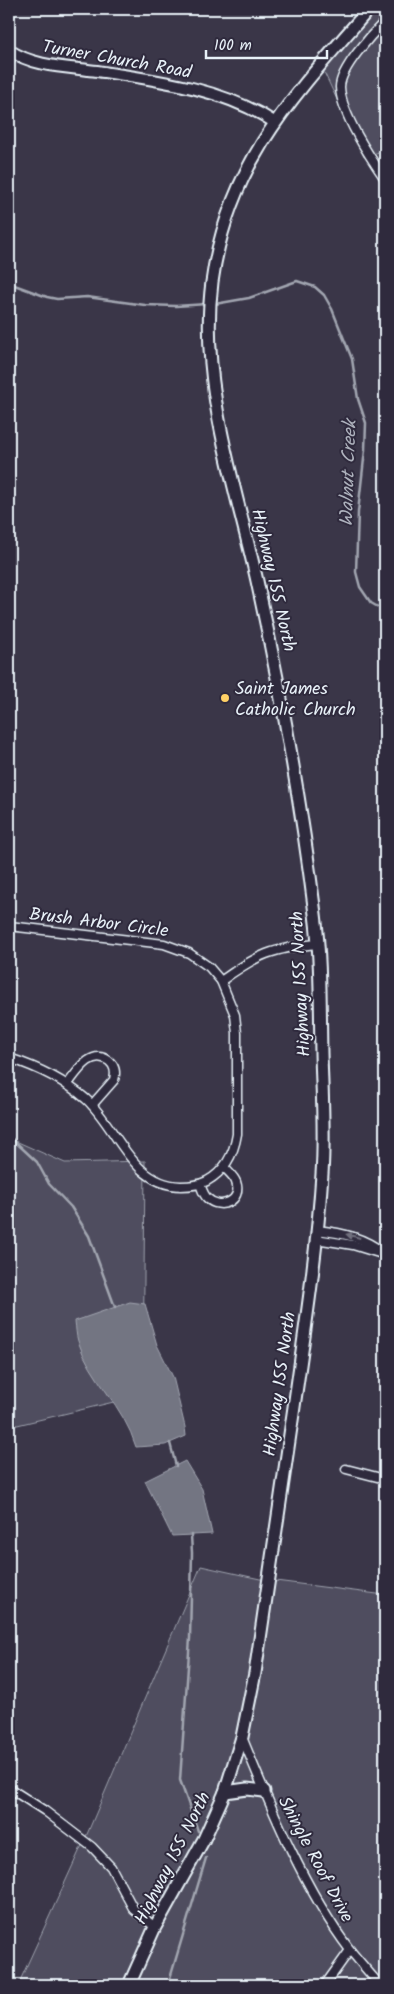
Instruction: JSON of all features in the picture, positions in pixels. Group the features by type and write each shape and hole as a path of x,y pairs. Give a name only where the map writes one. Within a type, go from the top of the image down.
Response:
{"main road":[{"name":"Highway 155 North","path":"129,1985 155,1927 204,1839 225,1792 242,1737 256,1674 310,1292 322,1172 324,1123 318,944 300,810 277,671 225,449 209,347 212,284 222,234 232,202 249,165 274,122 369,9"},
{"path":"225,1792 247,1789 264,1791"}],"street":[{"path":"385,21 344,72 340,86 343,105 371,160 385,179"},
{"name":"Turner Church Road","path":"9,50 19,57 40,63 164,81 194,88 234,102 274,122"},
{"name":"Brush Arbor Circle","path":"9,926 108,936 170,945 196,957 209,967 221,981 233,1006 237,1033 237,1134 232,1152 224,1167 212,1178 200,1184 176,1186 159,1182 148,1176 138,1167 92,1106 67,1085 36,1068 9,1058"},
{"path":"221,981 248,962 268,952 288,946 318,944"},
{"path":"67,1085 90,1059 100,1058 109,1061 115,1072 114,1080 92,1106"},
{"path":"200,1184 204,1194 211,1201 223,1204 231,1202 236,1194 237,1185 234,1178 224,1167"},
{"path":"316,1234 385,1254"},
{"path":"346,1469 385,1480"},
{"name":"Shingle Roof Drive","path":"242,1737 264,1791 317,1898 350,1950 380,1985"},
{"path":"9,1788 45,1811 92,1848 111,1867 134,1910 155,1927"},
{"path":"326,1985 350,1950"}],"shaded area":[{"path":"373,9 385,9 385,150 364,157 323,70 344,38"},
{"path":"9,1138 65,1163 145,1161 143,1395 9,1427"},
{"path":"201,1566 260,1579 385,1595 385,1985 18,1985 88,1832"}],"water":[{"path":"130,1302 145,1304 157,1345 173,1377 186,1436 165,1445 136,1447 124,1418 90,1368 77,1339 75,1321"},
{"path":"185,1461 202,1489 212,1534 172,1536 145,1481"}],"waterway":[{"name":"Walnut Creek","path":"215,304 249,298 297,281 315,287 324,295 332,309 352,359 358,399 366,423 358,512 356,572 360,587 371,603 385,611"},
{"name":"Walnut Creek","path":"9,283 57,299 87,297 145,305 207,304"},
{"path":"9,1136 37,1162 49,1184 71,1207 89,1236 115,1307"},
{"path":"170,1443 176,1466"},
{"path":"191,1535 190,1638 180,1780 198,1831"},
{"path":"168,1985 206,1858"}],"place":[{"name":"Saint James Catholic Church","path":"225,698"}]}
